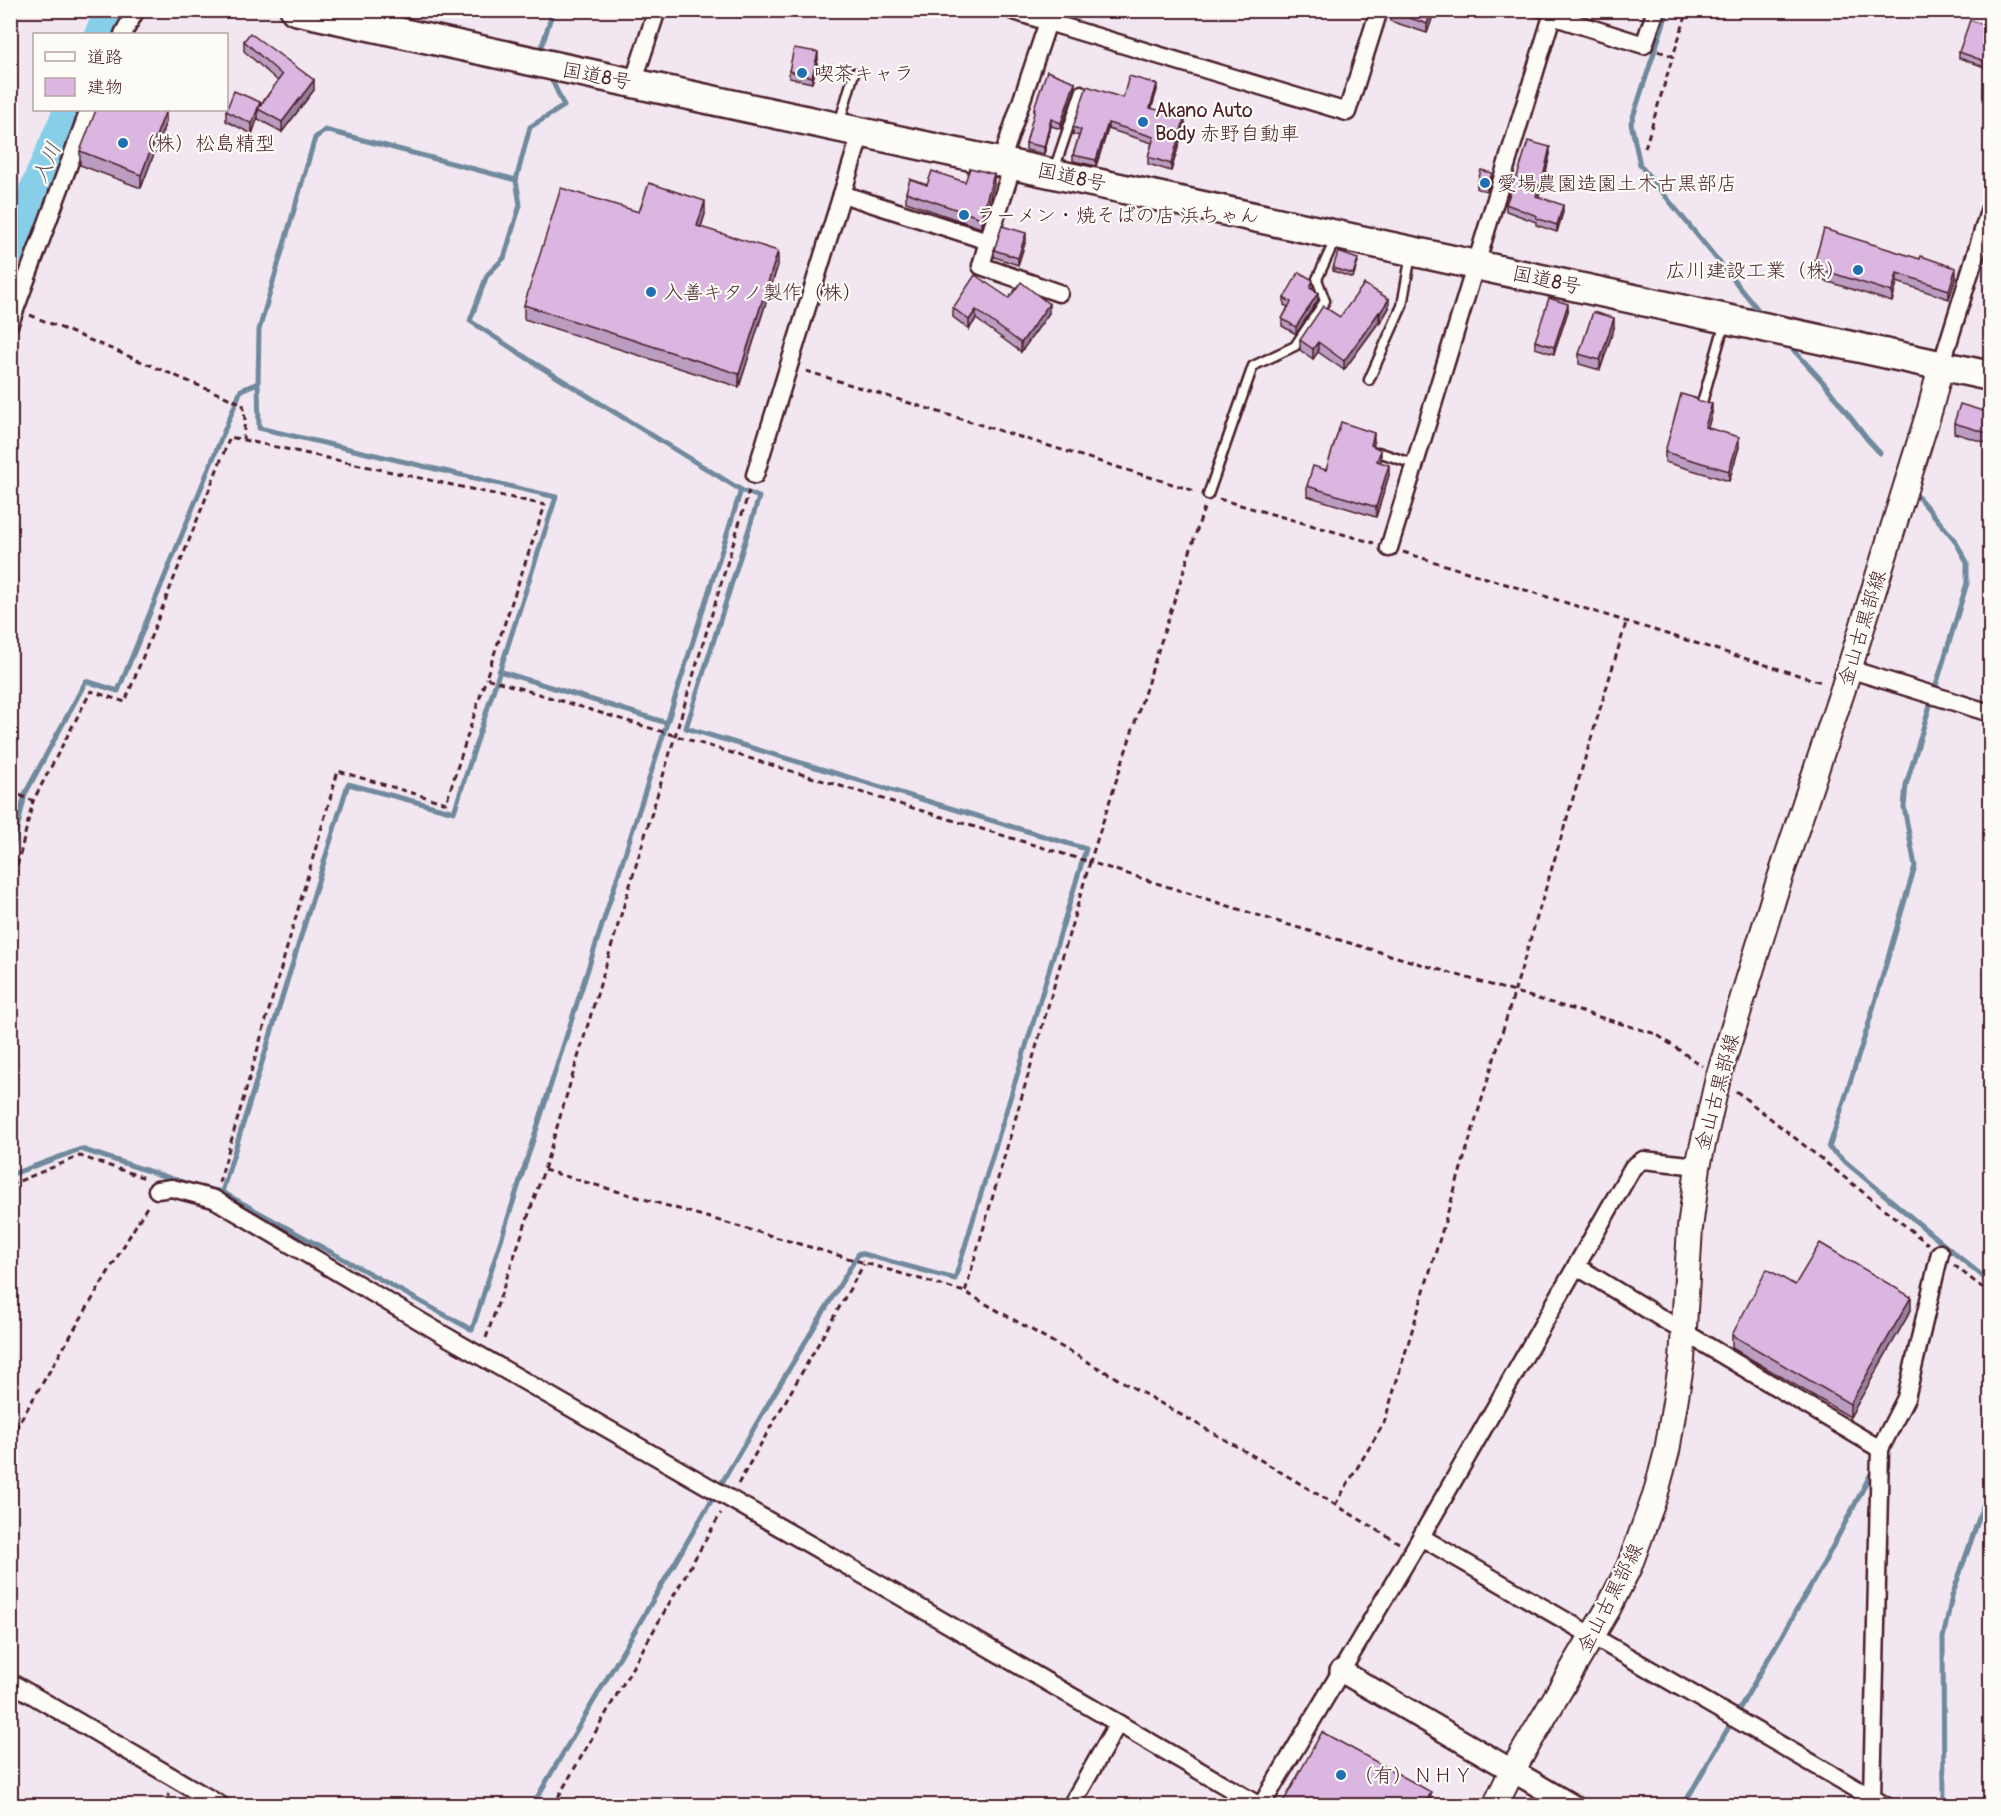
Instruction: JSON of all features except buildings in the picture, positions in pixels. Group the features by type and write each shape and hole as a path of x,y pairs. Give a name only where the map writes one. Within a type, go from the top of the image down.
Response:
{"highway":[{"name":"国道8号","path":"295,10 1990,376"}],"main road":[{"name":"金山古黒部線","path":"1495,1806 1512,1771 1592,1636 1629,1568 1655,1496 1667,1451 1676,1400 1684,1332 1690,1228 1698,1166 1718,1078 1776,890 1846,679 1930,409 1941,366"}],"street":[{"path":"124,33 136,10"},
{"path":"633,83 657,10"},
{"path":"1011,10 1347,112 1379,10"},
{"path":"1389,548 1553,13 1644,45 1656,10"},
{"path":"1048,22 1007,163 981,266 1059,293"},
{"path":"14,316 89,111"},
{"path":"754,474 842,194 849,130"},
{"path":"842,194 988,241"},
{"path":"1941,366 1990,208"},
{"path":"1846,679 1990,713"},
{"path":"165,1189 214,1199 442,1334 1261,1806 1413,1552 1633,1167 1643,1160 1698,1166"},
{"path":"1421,1537 1875,1803 1880,1449 1905,1398 1940,1254"},
{"path":"1576,1266 1880,1449"},
{"path":"1341,1671 1573,1806"},
{"path":"10,1682 222,1806"},
{"path":"1071,1806 1118,1723"}],"lane":[{"path":"1533,10 1553,13"},
{"path":"849,130 854,73"},
{"path":"1053,173 1081,90"},
{"path":"1208,495 1253,366 1295,346 1325,301 1317,279 1338,234"},
{"path":"1369,380 1402,306 1412,250"},
{"path":"1701,406 1725,319"},
{"path":"1378,452 1414,464"}],"path":[{"path":"1645,148 1688,10"},
{"path":"1644,45 1673,56"},
{"path":"14,316 243,405 243,439"},
{"path":"789,365 1208,495 1389,548 1626,623 1846,679"},
{"path":"10,896 33,801 91,691 125,702 230,437 545,505 446,803 338,771 214,1199"},
{"path":"480,1354 544,1170 754,474"},
{"path":"965,1292 1090,862 1208,495"},
{"path":"1335,1504 1384,1423 1626,623"},
{"path":"486,678 1279,922 1656,1034 1718,1078 1990,1294"},
{"path":"10,791 33,801"},
{"path":"10,1185 80,1156 165,1189 10,1438"},
{"path":"544,1170 965,1292 1264,1462 1413,1552"},
{"path":"553,1806 864,1264"}],"waterway":[{"name":"入川","path":"101,33 112,10"},
{"path":"540,53 553,10"},
{"path":"1668,10 1631,123 1640,165 1764,317"},
{"path":"532,1806 859,1253 955,1279 1086,849 686,728 759,497 741,490 470,321 487,275 504,258 520,205 516,180 530,127 564,106 550,76"},
{"name":"入川","path":"10,250 70,111"},
{"path":"10,861 25,794 86,681 118,691 241,390 258,383 259,330 315,138 325,130 516,180"},
{"path":"1788,344 1824,383 1880,453"},
{"path":"222,1192 348,784 454,812 556,497 259,428 258,383"},
{"path":"499,671 667,723 741,490"},
{"path":"1919,498 1954,539 1967,562 1967,583 1906,785 1904,807 1915,866 1829,1148 1990,1282"},
{"path":"203,1188 222,1192 472,1330 667,723"},
{"path":"10,1175 81,1149 185,1183"},
{"path":"1683,1806 1825,1561 1874,1468"},
{"path":"1944,1806 1943,1638 1952,1596 1990,1486"}],"place":[{"name":"喫茶キャラ","path":"802,73"},
{"name":"Akano Auto Body 赤野自動車","path":"1143,122"},
{"name":"（株）松島精型","path":"123,143"},
{"name":"愛場農園造園土木古黒部店","path":"1485,183"},
{"name":"ラーメン・焼そばの店 浜ちゃん","path":"964,215"},
{"name":"広川建設工業（株）","path":"1858,270"},
{"name":"入善キタノ製作（株）","path":"651,292"},
{"name":"（有）ＮＨＹ","path":"1341,1775"}]}
